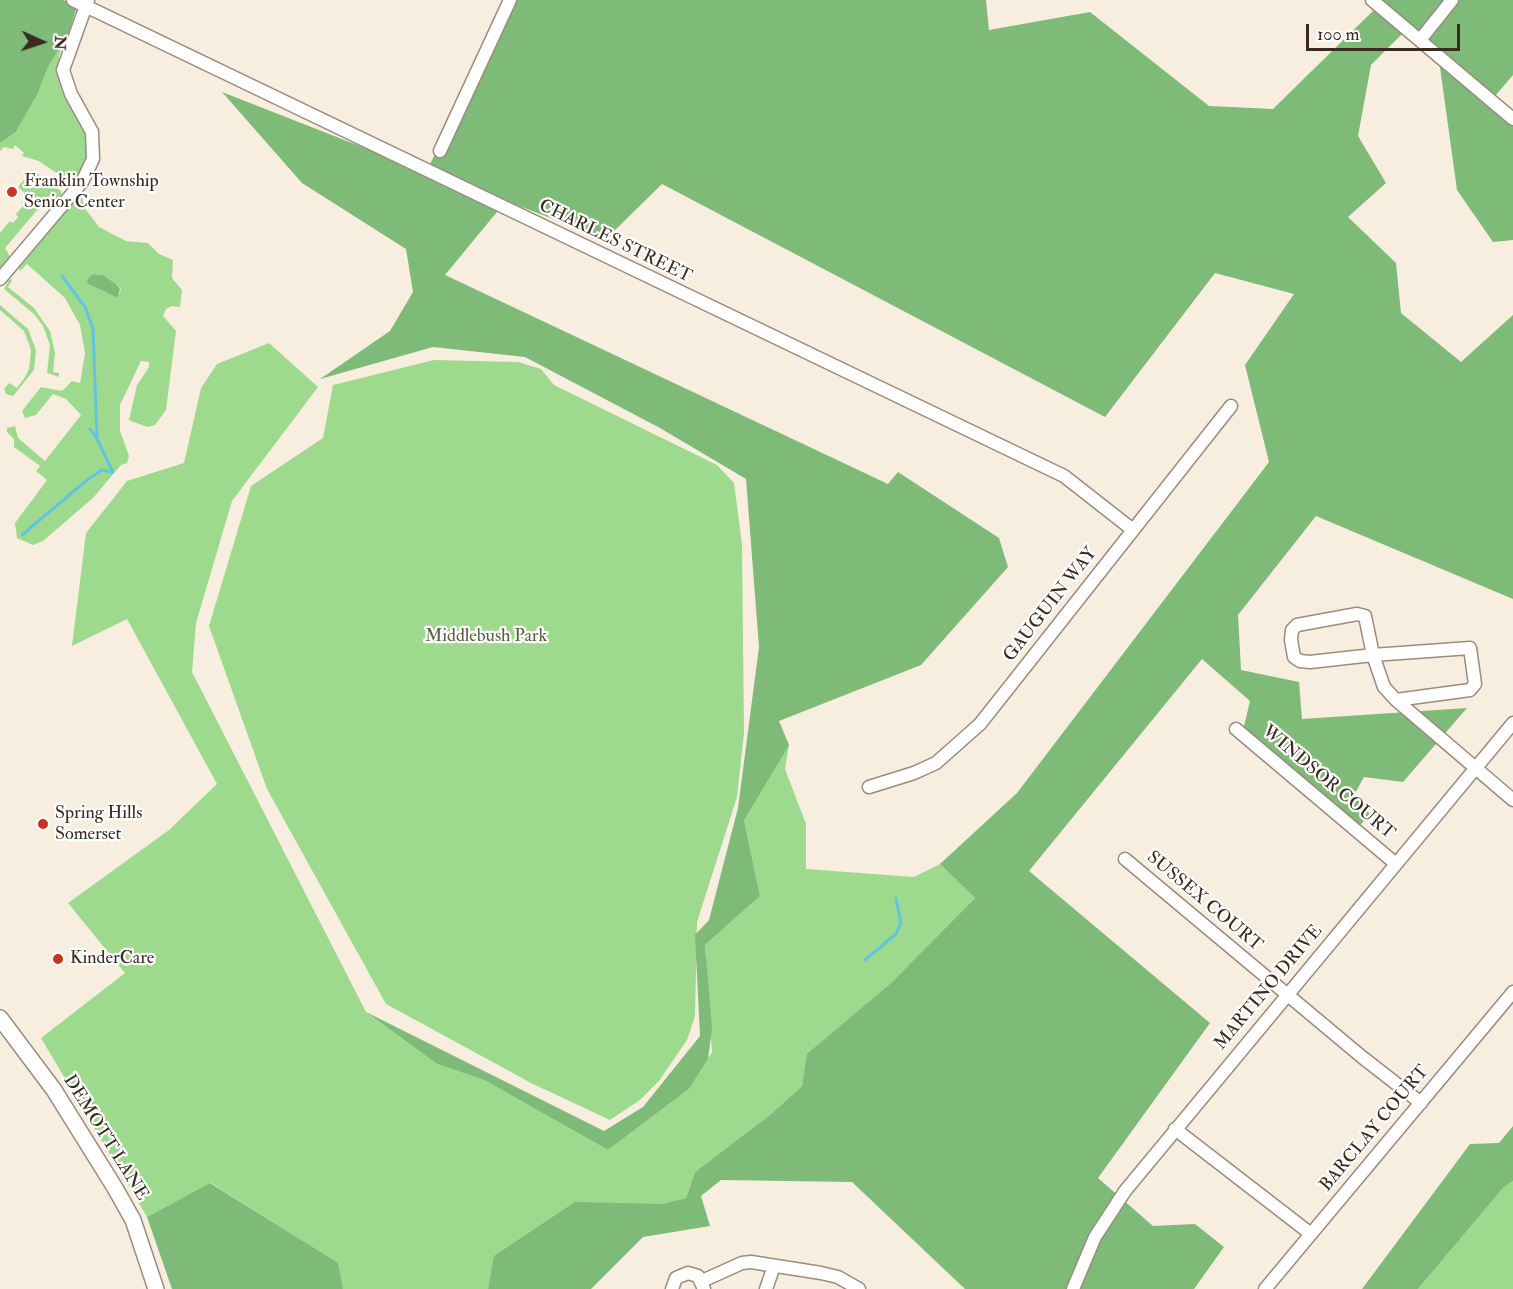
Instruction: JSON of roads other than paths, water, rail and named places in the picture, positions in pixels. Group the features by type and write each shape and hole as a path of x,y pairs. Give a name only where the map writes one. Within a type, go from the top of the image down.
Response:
{"street":[{"name":"CHARLES STREET","path":"73,0 86,3 1064,476 1133,530"},
{"path":"440,151 510,0"},
{"path":"1372,0 1513,119"},
{"path":"1420,40 1452,0"},
{"path":"0,279 82,182 93,159 92,132 71,94 63,70 86,3"},
{"name":"GAUGUIN WAY","path":"869,787 914,773 936,763 980,724 1231,406"},
{"path":"1396,700 1470,690 1475,684 1473,652 1466,647 1373,656 1300,661 1294,657 1292,630 1297,625 1313,621 1357,614 1365,616 1373,656 1384,687 1396,700 1513,800"},
{"name":"MARTINO DRIVE","path":"1073,1289 1095,1238 1119,1201 1175,1129 1513,723"},
{"name":"WINDSOR COURT","path":"1236,729 1396,864"},
{"name":"SUSSEX COURT","path":"1125,859 1420,1103"},
{"name":"BARCLAY COURT","path":"1266,1289 1513,992"},
{"name":"DEMOTT LANE","path":"0,1018 54,1090 115,1188 133,1220 156,1289"},
{"path":"1175,1129 1311,1234"},
{"path":"672,1289 676,1278 684,1273 693,1274 703,1285 742,1263 821,1273 838,1277 859,1289"},
{"path":"766,1289 774,1266"}],"waterway":[{"path":"62,276 85,307 93,329 97,439 113,472"},
{"path":"90,429 96,437"},
{"path":"22,535 87,480 102,470 113,472"},
{"path":"865,960 896,934 901,923 896,898"}],"place":[{"name":"Franklin Township Senior Center","path":"12,192"},
{"name":"Spring Hills Somerset","path":"43,824"},
{"name":"KinderCare","path":"58,959"}],"park label":[{"name":"Middlebush Park","path":"486,637"}]}
